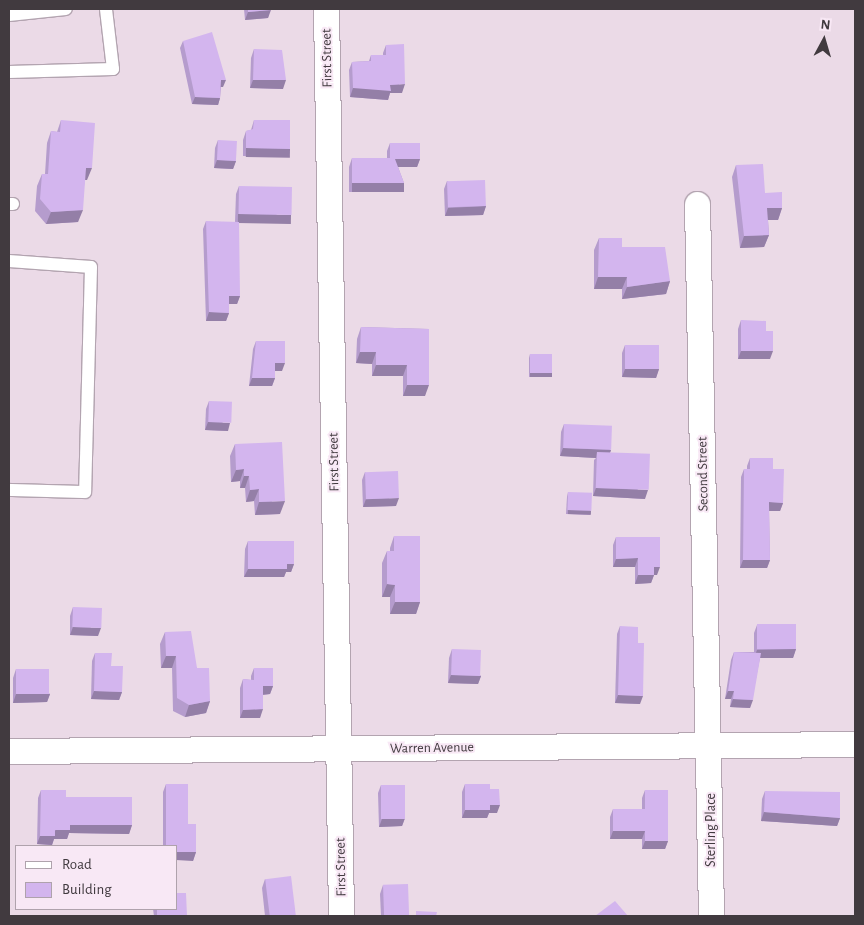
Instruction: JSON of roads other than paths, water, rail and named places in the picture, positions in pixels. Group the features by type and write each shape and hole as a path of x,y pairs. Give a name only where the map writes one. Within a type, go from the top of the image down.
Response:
{"street":[{"name":"First Street","path":"326,9 340,749 341,916"},
{"name":"Second Street","path":"696,204 710,744"},
{"name":"Sterling Place","path":"710,744 711,916"},
{"name":"Warren Avenue","path":"9,751 855,744"}],"lane":[{"path":"9,15 66,9"},
{"path":"9,72 112,69 106,9"},
{"path":"9,261 90,267 85,492 9,490"}]}
